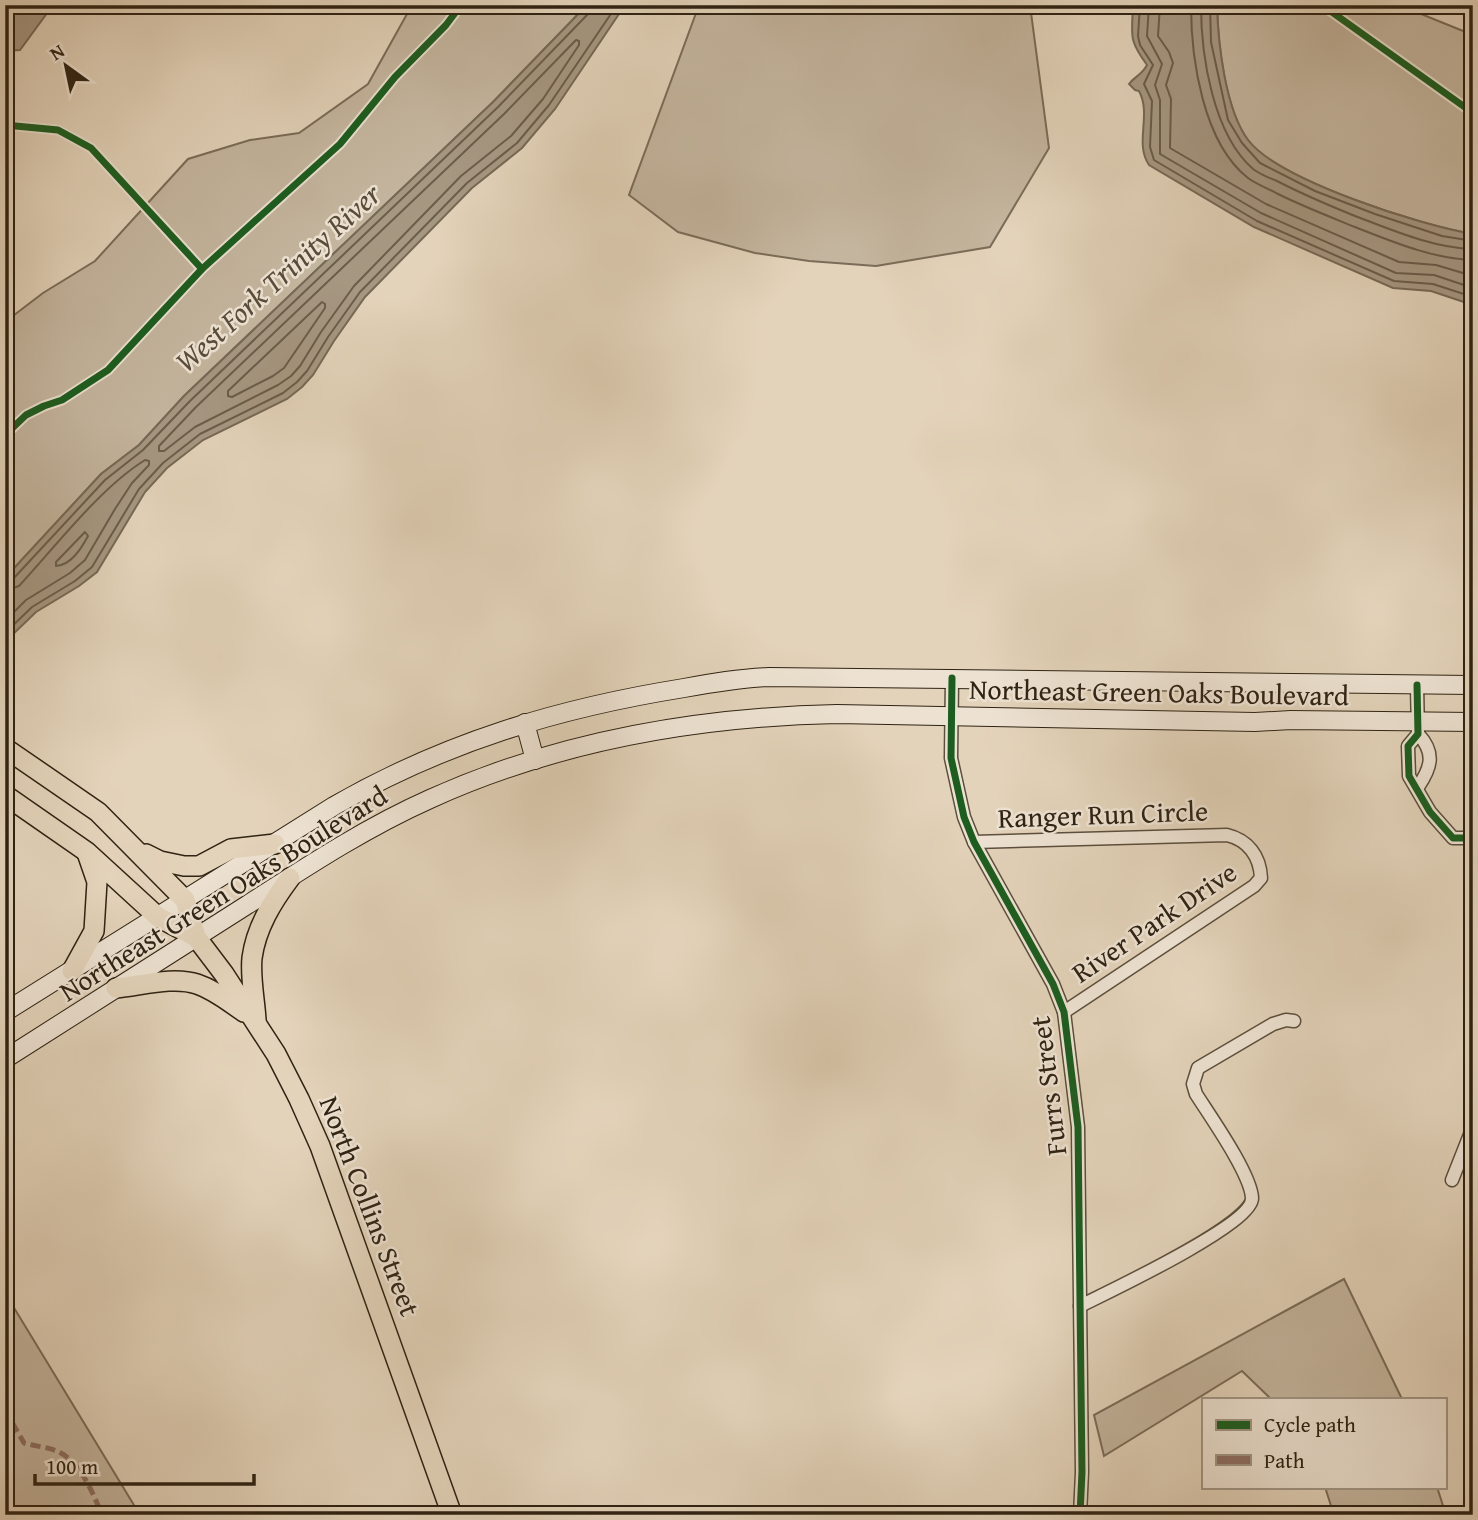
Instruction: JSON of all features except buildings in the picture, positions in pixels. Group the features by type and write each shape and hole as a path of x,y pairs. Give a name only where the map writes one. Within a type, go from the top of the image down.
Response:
{"main road":[{"name":"Northeast Green Oaks Boulevard","path":"5,1012 383,778 461,744 525,723 654,692 755,678 1473,685"},
{"name":"Northeast Green Oaks Boulevard","path":"5,1059 348,842 419,804 535,760 649,731 771,715 1255,722 1291,720 1418,728 1473,722"},
{"path":"525,723 535,760"},
{"name":"North Collins Street","path":"5,748 99,813 185,900 196,937 256,1021 288,1076 320,1146 452,1515"},
{"name":"North Collins Street","path":"5,795 87,852 158,917 196,937"},
{"path":"138,850 160,861 199,866 231,849 275,844"},
{"path":"72,971 94,931 97,882 87,852"},
{"path":"256,1021 252,959 258,934 272,902 290,878"},
{"path":"116,989 172,982 195,984 221,995 256,1021"}],"street":[{"name":"Furrs Street","path":"952,678 951,758 964,817 974,842 1053,984 1064,1012 1078,1127 1082,1465 1080,1515"},
{"path":"1417,685 1418,728 1408,746 1409,776 1418,787 1430,812 1453,838 1473,838"},
{"path":"1418,728 1428,744 1430,769 1418,787"},
{"name":"Ranger Run Circle","path":"974,842 1227,835 1234,837"},
{"name":"River Park Drive","path":"1064,1012 1254,886 1261,878 1255,854 1244,841 1234,837"},
{"path":"1080,1306 1193,1248 1248,1210 1252,1197 1243,1173 1196,1094 1193,1084 1198,1069 1273,1024 1286,1020 1294,1021"},
{"path":"1452,1180 1473,1127"}],"shaded area":[{"path":"412,5 587,5 493,102 184,396 139,445 101,474 5,578 5,322 43,293 95,261 188,159 250,140 299,133 368,84"},
{"path":"699,5 1030,5 1049,148 990,247 876,266 809,261 755,253 678,232 629,195"},
{"path":"1217,5 1399,5 1473,35 1473,234 1421,222 1353,199 1319,185 1264,155 1248,140 1240,127 1228,94 1221,56"},
{"path":"1344,1279 1402,1398 1270,1398 1242,1371 1104,1456 1094,1415"},
{"path":"5,1293 140,1515 5,1515"},
{"path":"1325,1488 1437,1488 1446,1515 1334,1515"}],"water":[{"path":"5,5 53,5 20,50 5,51"},
{"path":"587,5 625,5 555,109 522,148 472,188 365,297 313,375 302,387 287,399 203,440 167,468 145,492 97,572 36,612 5,642 5,578 101,474 139,445 184,396 493,102"},
{"path":"1133,5 1217,5 1221,56 1228,94 1240,127 1248,140 1264,155 1319,185 1421,222 1473,234 1473,305 1431,291 1393,288 1254,227 1149,165 1143,148 1143,100 1139,91 1129,84 1147,65 1134,43"}],"marked path":[{"path":"5,1410 24,1443 57,1451 72,1462 85,1478 102,1515"}],"cycle path":[{"path":"5,435 26,415 62,400 108,370 202,269 340,144 395,77 446,25 461,5"},
{"path":"1322,5 1473,113"},
{"path":"5,125 58,130 91,148 202,269"},
{"path":"952,678 951,758 964,817 974,842 1053,984 1064,1012 1078,1127 1082,1472 1080,1515"},
{"path":"1417,685 1418,734 1408,746 1409,776 1430,812 1453,838 1473,838"}],"water label":[{"name":"West Fork Trinity River","path":"278,278"}]}
